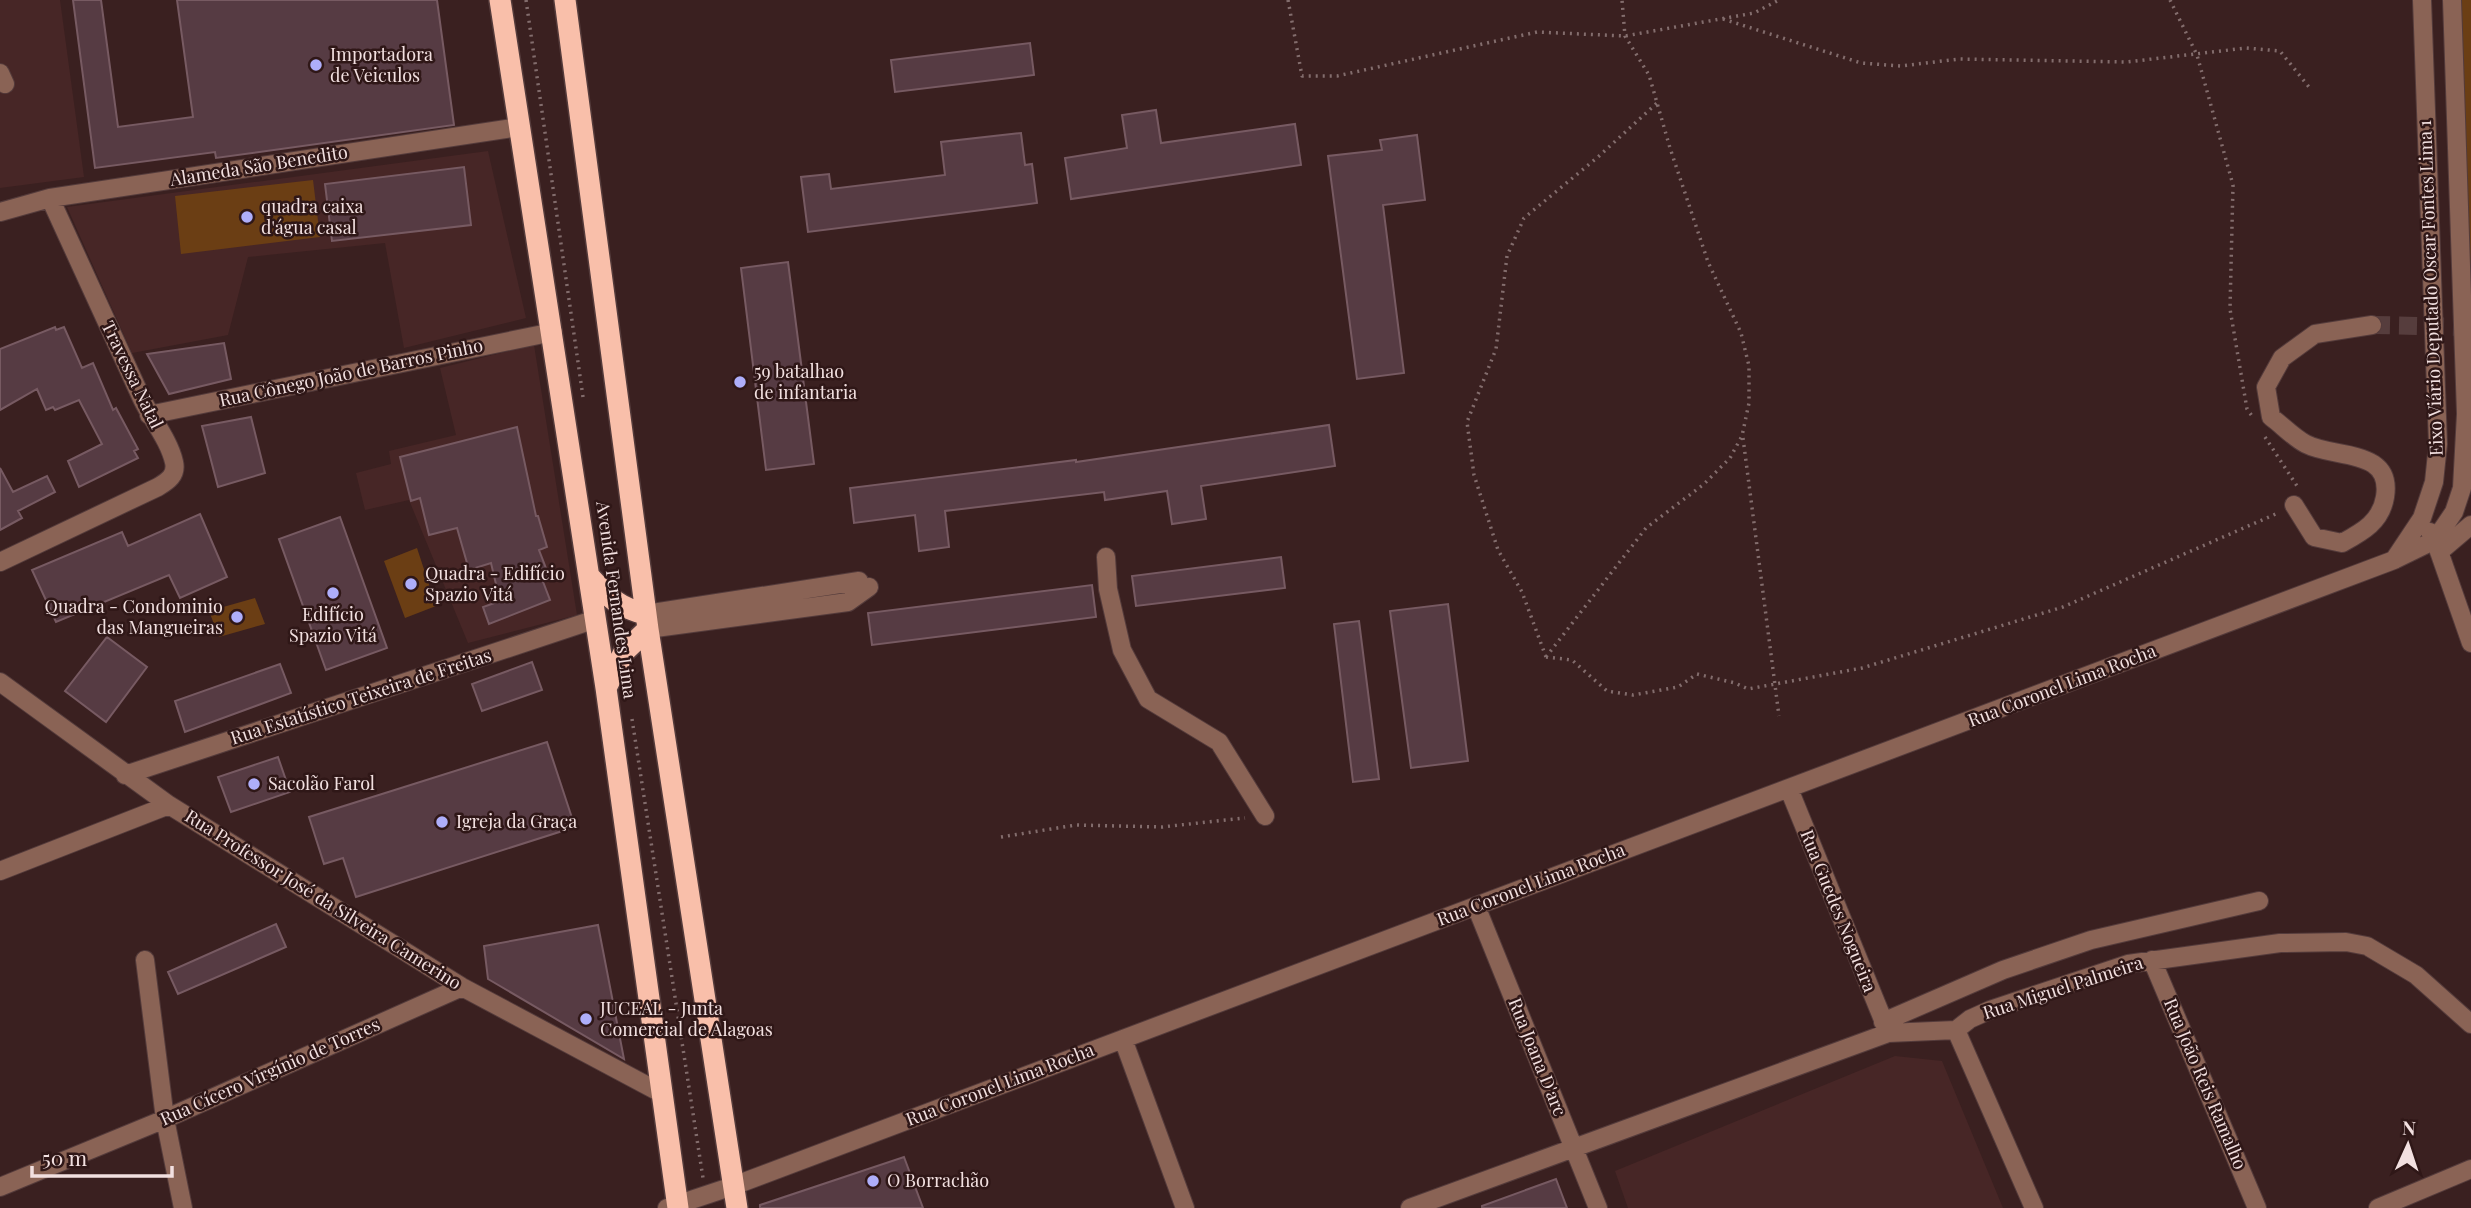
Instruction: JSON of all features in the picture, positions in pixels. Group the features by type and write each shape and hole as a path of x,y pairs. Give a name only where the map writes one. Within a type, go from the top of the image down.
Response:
{"highway":[{"name":"Avenida Fernandes Lima","path":"500,0 606,688 674,1207"},
{"name":"Avenida Fernandes Lima","path":"565,0 647,622 737,1208"},
{"path":"589,576 613,601 647,622 624,652 606,688"}],"street":[{"name":"Eixo Viário Deputado Oscar Fontes Lima 1","path":"2394,560 2422,518 2434,482 2438,444 2422,0"},
{"name":"Eixo Viário Deputado Oscar Fontes Lima 1","path":"2437,546 2454,512 2462,488 2466,414 2452,0"},
{"name":"Alameda São Benedito","path":"0,212 50,198 519,127"},
{"name":"Travessa Natal","path":"0,562 158,487 169,480 174,472 175,464 170,451 149,415 50,198"},
{"path":"2294,505 2314,537 2342,543 2371,526 2385,501 2386,481 2380,468 2361,459 2306,444 2272,417 2266,387 2282,358 2315,334 2372,325"},
{"name":"Rua Cônego João de Barros Pinho","path":"149,415 553,332"},
{"path":"2422,518 2437,546 2471,643"},
{"path":"2394,560 2437,546 2471,524"},
{"path":"1106,557 1108,589 1122,650 1148,699 1219,742 1265,816"},
{"name":"Rua Coronel Lima Rocha","path":"674,1207 2394,560"},
{"path":"647,622 864,584"},
{"name":"Rua Estatístico Teixeira de Freitas","path":"125,775 596,619"},
{"name":"Rua Professor José da Silveira Camerino","path":"0,682 169,805 462,987 661,1093"},
{"name":"Rua Guedes Nogueira","path":"1789,789 1886,1028"},
{"path":"0,871 169,805"},
{"name":"Rua Miguel Palmeira","path":"1410,1208 1886,1028 2003,970 2091,940 2259,901"},
{"name":"Rua Joana D'arc","path":"1476,906 1598,1208"},
{"name":"Rua Miguel Palmeira","path":"1886,1028 1955,1030 1970,1019 1990,1010 2128,964 2280,943 2346,942 2367,946 2416,975 2471,1024"},
{"name":"Rua João Reis Ramalho","path":"2152,960 2257,1208"},
{"path":"145,961 165,1118 183,1208"},
{"name":"Rua Cícero Virgínio de Torres","path":"0,1187 165,1118 462,987"},
{"path":"1955,1030 2034,1208"},
{"path":"1123,1039 1185,1208"},
{"path":"2378,1208 2471,1169"}],"path":[{"path":"1288,0 1302,76 1337,76 1537,33 1625,36 1754,13 1779,0"},
{"path":"1546,657 1646,528 1704,484 1730,458 1742,436 1749,403 1749,366 1741,333 1708,261 1649,75 1625,36 1622,0"},
{"path":"2170,0 2197,55 2233,185 2230,309 2248,409 2255,421"},
{"path":"1723,19 1861,63 1901,66 1959,59 2127,62 2246,48 2280,51 2309,87"},
{"path":"1546,657 1522,592 1498,550 1474,475 1467,422 1496,349 1507,256 1524,218 1598,157 1657,103"},
{"path":"1546,657 1572,660 1607,691 1633,695 1678,687 1696,674 1735,683 1748,689 1863,668 2063,607 2255,525 2306,499 2262,432"},
{"path":"1742,436 1779,716"},
{"path":"1001,838 1076,825 1162,827 1265,816"}],"shaded area":[{"path":"0,0 60,0 84,177 0,188"},
{"path":"2459,0 2471,0 2471,358 2470,281"},
{"path":"488,151 526,318 404,348 385,243 248,257 228,335 132,353 67,207"},
{"name":"quadra caixa d'água casal","path":"313,180 320,237 181,254 175,196"},
{"path":"534,345 577,615 468,643 409,500 365,510 356,473 391,464 389,451 456,435 440,368"},
{"name":"Quadra - Edifício Spazio Vitá","path":"417,548 436,606 405,618 384,561"},
{"name":"Quadra - Condominio das Mangueiras","path":"255,598 265,624 219,637 209,611"},
{"path":"1895,1056 1942,1061 2003,1208 1628,1208 1615,1171"}],"building":[{"name":"Importadora de Veiculos","path":"73,0 101,0 118,127 193,117 177,0 437,0 454,125 216,158 215,152 95,168"},
{"path":"1030,43 1034,75 895,92 891,60"},
{"path":"1156,110 1161,143 1295,124 1301,165 1071,199 1065,158 1127,148 1122,115"},
{"path":"1021,133 1025,165 1032,164 1037,203 808,232 801,177 829,174 831,189 945,175 941,142"},
{"path":"1417,135 1425,200 1383,205 1404,373 1357,379 1328,156 1382,150 1380,140"},
{"path":"464,167 471,225 332,241 325,184"},
{"path":"788,262 814,464 766,470 741,268"},
{"path":"55,327 56,330 64,327 82,368 93,363 113,410 116,408 138,449 134,451 138,458 79,487 68,461 102,444 79,400 55,410 53,407 46,410 37,389 0,410 0,349"},
{"path":"224,343 231,379 169,394 147,354"},
{"path":"251,417 265,473 218,487 202,426"},
{"path":"1329,425 1335,466 1201,486 1206,519 1172,524 1167,491 1105,500 1104,492 945,511 949,547 919,551 915,515 854,523 850,488 1076,462"},
{"path":"517,427 536,516 547,547 539,550 549,576 542,579 550,600 489,624 483,607 500,601 491,563 469,570 457,528 429,535 420,498 411,501 400,457"},
{"path":"0,468 13,492 47,476 55,492 18,511 22,518 0,530"},
{"path":"200,514 227,577 180,598 169,575 56,622 32,570 122,532 128,546"},
{"name":"Edifício Spazio Vitá","path":"340,517 387,648 326,670 279,539"},
{"path":"1281,557 1285,588 1136,606 1132,576"},
{"path":"1092,585 1096,617 872,645 868,613"},
{"path":"1448,604 1468,761 1411,768 1390,611"},
{"path":"1359,621 1379,779 1353,782 1334,624"},
{"path":"107,637 147,667 106,722 65,691"},
{"path":"532,662 542,690 482,711 472,684"},
{"path":"280,664 291,693 185,732 175,701"},
{"name":"Igreja da Graça","path":"547,742 575,827 356,897 343,858 324,864 309,817"},
{"name":"Sacolão Farol","path":"278,757 290,792 231,812 218,777"},
{"path":"276,924 286,947 178,994 168,972"},
{"name":"JUCEAL - Junta Comercial de Alagoas","path":"598,925 624,1059 488,979 484,946"},
{"name":"O Borrachão","path":"904,1157 923,1208 760,1208 760,1205"},
{"path":"1556,1179 1567,1208 1482,1208 1482,1206"}],"tunnel":[{"path":"2372,325 2471,327"}],"place":[{"name":"Importadora de Veiculos","path":"316,65"},
{"name":"quadra caixa d'água casal","path":"247,217"},
{"name":"59 batalhao de infantaria","path":"740,382"},
{"name":"Quadra - Edifício Spazio Vitá","path":"411,584"},
{"name":"Edifício Spazio Vitá","path":"333,593"},
{"name":"Quadra - Condominio das Mangueiras","path":"237,617"},
{"name":"Sacolão Farol","path":"254,784"},
{"name":"Igreja da Graça","path":"442,822"},
{"name":"JUCEAL - Junta Comercial de Alagoas","path":"586,1019"},
{"name":"O Borrachão","path":"873,1181"}]}
